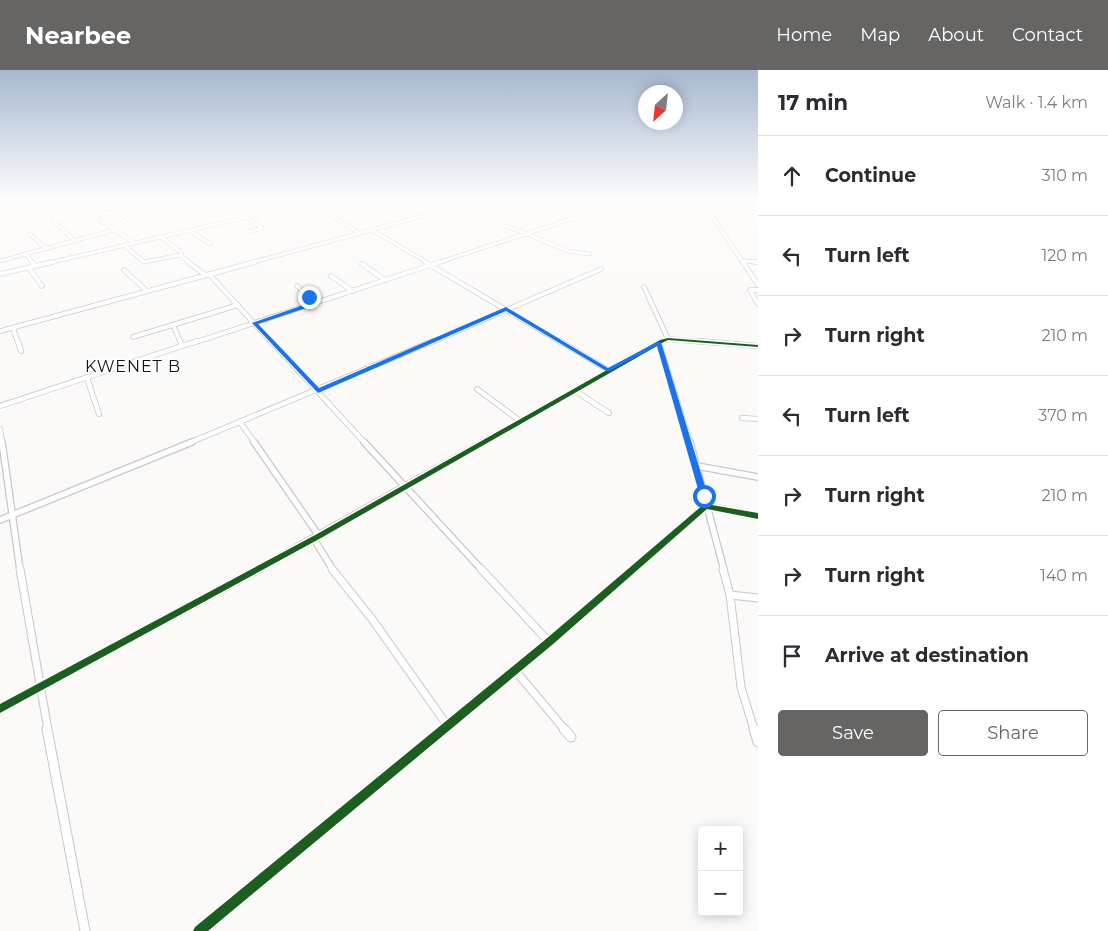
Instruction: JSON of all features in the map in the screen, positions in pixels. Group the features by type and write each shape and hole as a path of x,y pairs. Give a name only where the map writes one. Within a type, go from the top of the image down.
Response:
{"street":[{"path":"36,239 46,248"},
{"path":"0,261 78,239"},
{"path":"128,239 134,243"},
{"path":"0,274 151,239"},
{"path":"164,239 182,253 180,255 207,275 238,305 549,642"},
{"path":"203,239 210,244"},
{"path":"0,331 337,239"},
{"path":"388,239 608,370"},
{"path":"0,406 509,239"},
{"path":"538,239 568,251 590,254"},
{"path":"728,239 758,285"},
{"path":"124,245 144,262 180,255"},
{"path":"26,254 35,266"},
{"path":"743,261 758,262"},
{"path":"362,264 385,280"},
{"path":"29,268 42,286"},
{"path":"0,520 318,391 601,269"},
{"path":"124,270 147,291"},
{"path":"331,276 353,291"},
{"path":"297,286 316,303"},
{"path":"644,286 668,340"},
{"path":"758,290 750,290 758,304"},
{"path":"133,337 238,305"},
{"path":"173,325 182,345"},
{"path":"13,328 21,351"},
{"path":"0,709 316,538 608,370 659,343 668,340 758,346"},
{"path":"659,343 697,466 730,595 741,687 758,742"},
{"path":"87,378 99,414"},
{"path":"477,388 520,421"},
{"path":"574,390 609,413"},
{"path":"742,418 758,419"},
{"path":"240,422 316,538 338,579 372,619 447,725"},
{"path":"0,428 11,516 85,931"},
{"path":"697,466 758,476"},
{"path":"706,506 758,516"},
{"path":"199,931 514,668 549,642 706,506"},
{"path":"730,595 758,598"},
{"path":"514,668 571,737"}],"cycle path":[{"path":"0,709 319,536 662,341 668,339 758,346"},
{"path":"199,931 549,642 706,506 758,516"}],"district":[{"name":"KWENET B","path":"133,366"}],"route":[{"path":"309,297 316,303 254,323 318,391 506,309 608,370 659,343 697,466 704,496"}]}
